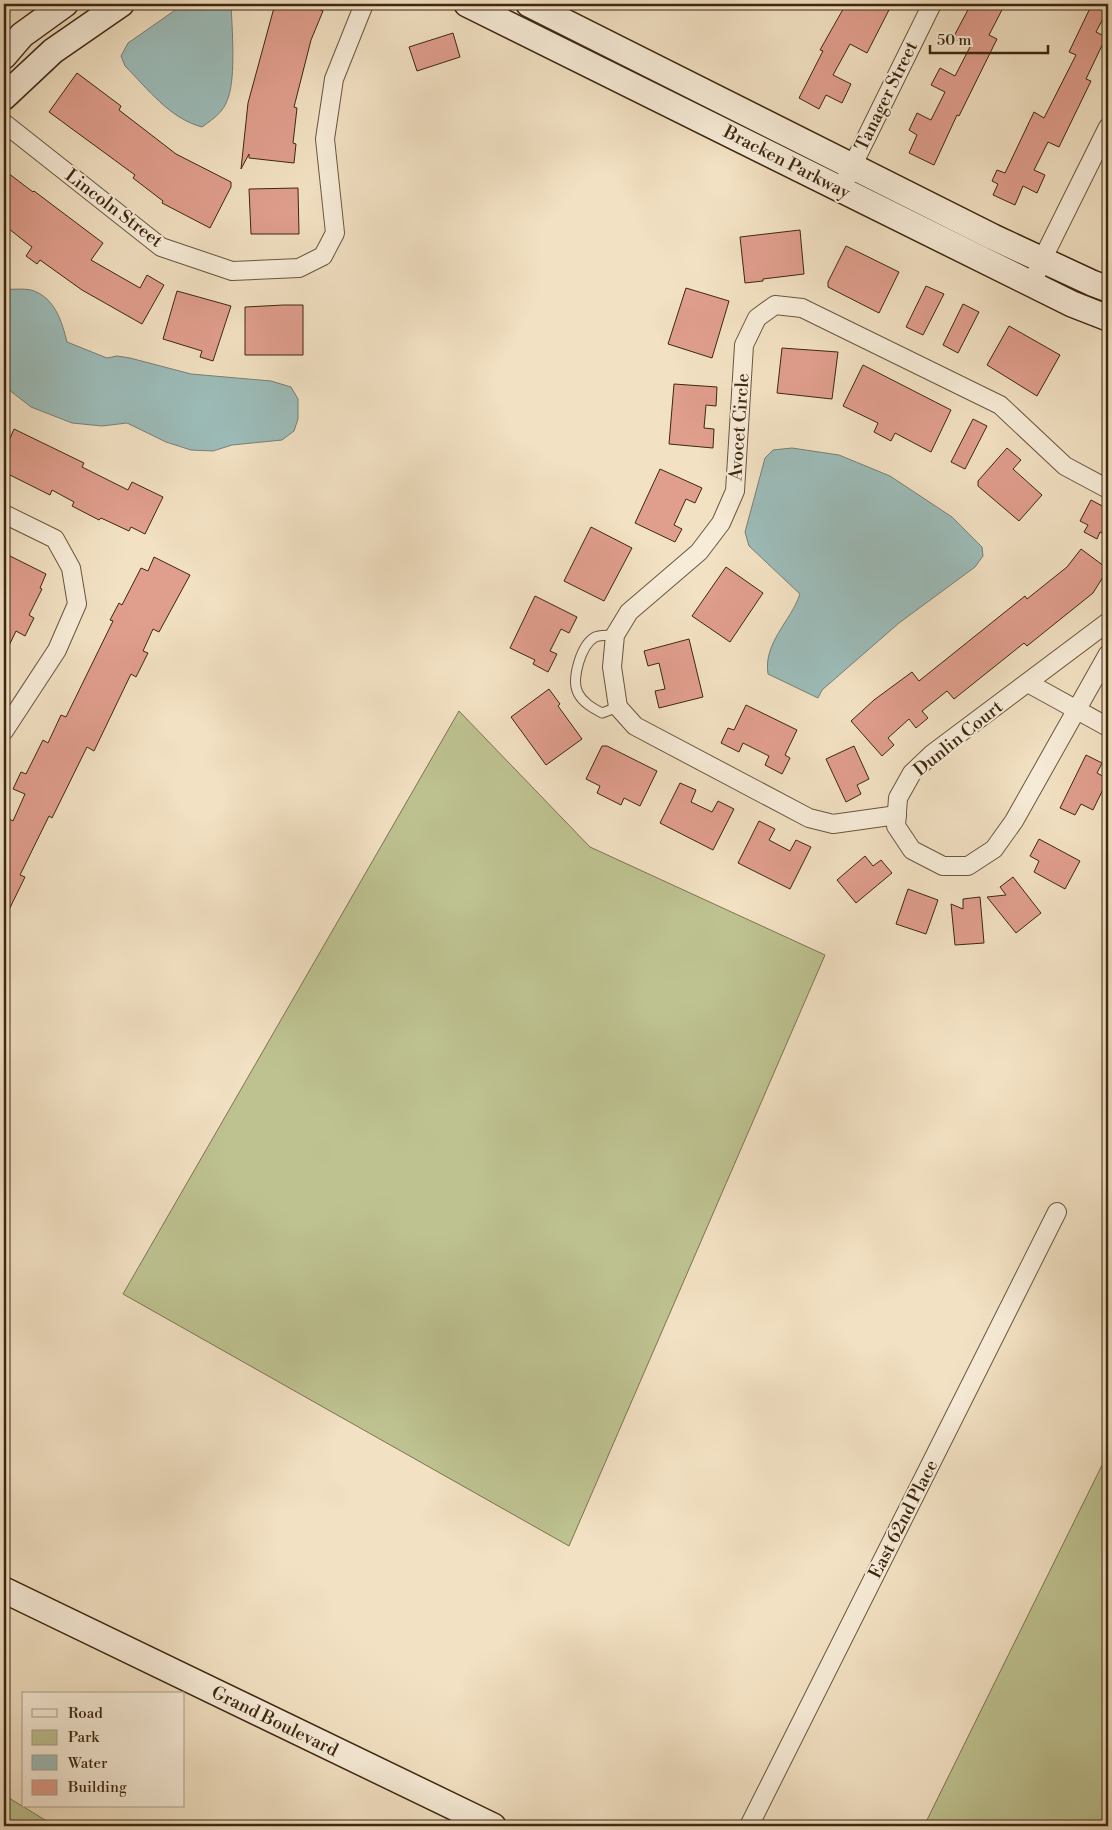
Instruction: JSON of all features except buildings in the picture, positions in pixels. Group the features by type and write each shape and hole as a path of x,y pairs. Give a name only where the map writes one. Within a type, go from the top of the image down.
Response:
{"street":[{"path":"4,56 22,35 65,4"},
{"path":"4,97 52,51 122,4"},
{"name":"Lincoln Street","path":"4,123 161,247 232,271 299,268 322,256 335,233 325,139 333,87 356,19 364,4"},
{"name":"Bracken Parkway","path":"468,4 721,114 853,165 1042,260 1108,289"},
{"name":"Bracken Parkway","path":"529,4 721,114 841,189 1032,284 1108,318"},
{"name":"Tanager Street","path":"841,189 932,4"},
{"path":"1032,284 1042,260 1108,128"},
{"name":"Avocet Circle","path":"618,706 612,667 615,635 629,612 699,552 721,523 735,490 744,345 757,318 775,305 802,308 1000,405 1065,466 1108,488"},
{"path":"4,514 55,540 71,568 77,604 57,650 4,731"},
{"name":"Dunlin Court","path":"1108,622 932,754 912,772 898,798 896,826 912,850 943,866 968,866 994,849 1014,821 1108,654"},
{"path":"1028,683 1108,727"},
{"path":"618,706 635,726 809,818 833,824 897,815"},
{"name":"East 62nd Place","path":"749,1826 1057,1212"},
{"name":"Grand Boulevard","path":"4,1590 493,1826"}],"lane":[{"path":"615,635 595,637 583,651 576,669 578,692 589,706 602,713 618,706"}],"green space":[{"path":"459,711 590,847 825,955 569,1546 123,1294"},
{"path":"1108,1453 1108,1826 924,1826"},
{"path":"4,1795 22,1806 22,1808 25,1808 55,1826 4,1826"}],"water":[{"path":"184,4 231,4 233,52 230,89 226,103 221,111 202,127 190,123 169,110 125,66 121,56 128,43"},
{"path":"4,289 28,289 39,293 52,304 56,311 63,326 67,342 107,358 117,356 130,358 191,374 271,381 291,387 298,399 298,419 294,431 282,440 232,445 213,451 191,450 166,442 127,423 102,426 72,423 31,407 4,386"},
{"path":"792,448 839,455 890,476 952,517 982,547 983,556 975,567 899,623 822,690 818,698 768,674 770,652 774,642 800,594 749,546 745,532 765,458 773,450"}]}
